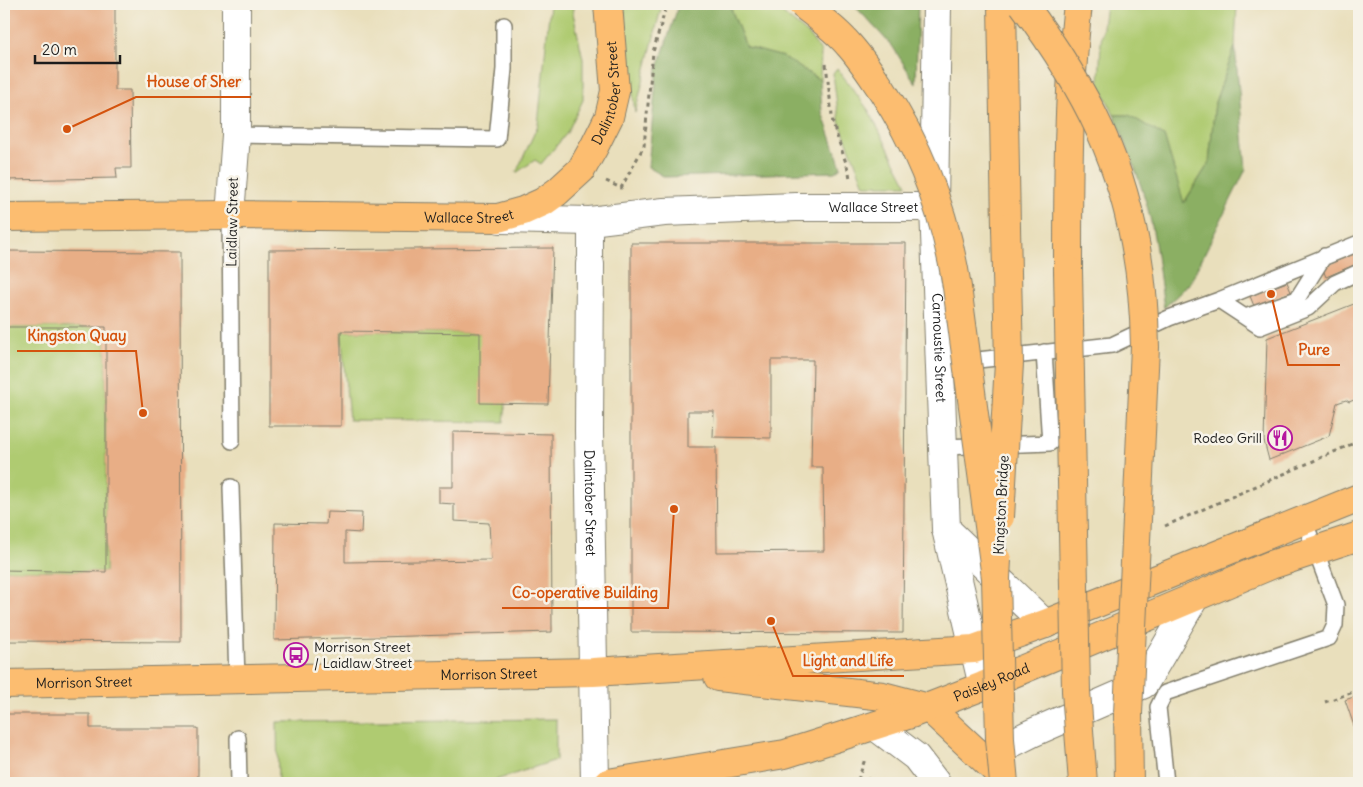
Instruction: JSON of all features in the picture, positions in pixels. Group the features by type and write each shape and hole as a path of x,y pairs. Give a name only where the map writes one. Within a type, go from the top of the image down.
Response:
{"main road":[{"name":"Dalintober Street","path":"498,218 523,211 543,202 557,192 581,170 594,147 609,117 615,91 608,4"},
{"path":"802,4 847,42 872,75 906,128 924,166 942,216 957,288 996,578"},
{"name":"Kingston Bridge","path":"1002,4 1009,363 996,578 1002,773"},
{"path":"1023,4 1041,28 1080,91 1100,131 1124,201 1140,274 1144,309 1145,347 1128,714 1129,783"},
{"path":"1078,4 1069,116 1068,270 1076,691 1083,783"},
{"name":"Wallace Street","path":"4,218 230,215 498,218"},
{"path":"974,649 1046,624 1359,498"},
{"name":"Paisley Road","path":"608,783 785,754 875,726 929,708 1271,565 1359,536"},
{"name":"Morrison Street","path":"4,684 593,672 974,649"},
{"path":"642,669 883,696 929,708 1002,773"}],"street":[{"name":"Laidlaw Street","path":"230,215 236,135 236,4"},
{"name":"Carnoustie Street","path":"937,4 934,207 946,529 1002,773"},
{"name":"Wallace Street","path":"498,218 590,221 664,212 796,207 934,207"},
{"name":"Dalintober Street","path":"590,221 589,431 595,783"},
{"path":"946,529 1046,624"},
{"path":"1002,773 1032,733 1144,684 1195,597"},
{"path":"875,726 916,757 936,783"}],"lane":[{"path":"236,135 497,139 504,68 504,25"},
{"name":"Laidlaw Street","path":"230,215 232,441"},
{"path":"939,364 1112,345 1169,318 1219,300 1359,243"},
{"path":"1246,317 1297,299 1324,256"},
{"path":"1219,300 1260,327 1308,308 1336,283 1359,272"},
{"path":"943,447 1050,442 1044,352"},
{"path":"231,487 236,679"},
{"path":"1166,783 1158,707 1165,693 1329,638 1336,625 1336,605 1304,520"},
{"path":"238,738 239,783"}],"path":[{"path":"826,59 833,124 849,172 854,208"},
{"path":"1158,529 1359,441"},
{"path":"1325,702 1359,690"},
{"path":"828,783 868,779 880,783"}],"green space":[{"path":"550,4 575,4 573,13 583,59 583,100 567,133 541,164 535,160 516,173 538,125"},
{"path":"625,4 662,4 635,113 624,15"},
{"path":"679,4 730,6 746,47 783,57 820,80 822,112 841,167 835,172 665,177 648,167 657,70"},
{"path":"708,4 771,4 809,35 821,52 820,80 783,57 746,47 730,6"},
{"path":"853,4 918,4 916,84 893,47"},
{"path":"1106,4 1237,4 1235,47 1215,102 1209,163 1183,204 1164,136 1129,115 1114,115 1099,83 1101,42"},
{"path":"1235,47 1246,169 1190,283 1164,308 1157,255 1143,191 1114,115 1129,115 1164,136 1184,203 1209,163 1215,102"},
{"path":"837,68 869,111 907,185 864,185 839,121 833,73"},
{"path":"4,327 106,327 106,572 4,570"},
{"path":"341,331 480,333 506,403 504,422 349,420"},
{"path":"556,719 556,760 487,783 278,783 277,722"}],"building":[{"path":"4,4 115,4 115,90 130,90 131,168 116,168 117,178 4,180"},
{"path":"631,243 906,243 903,633 631,632","holes":["771,360 813,360 811,467 823,467 824,551 717,552 716,447 688,447 688,411 714,411 713,437 771,438"]},
{"path":"553,248 548,404 480,403 480,333 341,331 341,426 269,426 269,250"},
{"path":"4,251 180,252 181,642 4,641 4,570 106,572 106,327 4,327"},
{"path":"1359,252 1359,263 1326,277 1322,267"},
{"path":"1287,282 1291,292 1254,306 1250,296"},
{"path":"1359,302 1359,398 1349,402 1346,400 1337,403 1329,436 1269,460 1264,441 1267,338"},
{"path":"453,432 551,434 552,632 274,640 275,523 326,524 327,512 362,513 361,533 345,532 345,562 491,560 489,523 454,521 454,504 439,503 439,487 453,487"},
{"path":"1359,695 1359,740 1345,700"},
{"path":"4,714 90,714 90,728 198,728 198,783 4,783"}],"place":[{"name":"House of Sher","path":"67,129"},
{"name":"Pure","path":"1271,294"},
{"name":"Kingston Quay","path":"143,413"},
{"name":"Rodeo Grill","path":"1280,438"},
{"name":"Co-operative Building","path":"674,509"},
{"name":"Light and Life","path":"771,621"},
{"name":"Morrison Street / Laidlaw Street","path":"296,655"}]}
